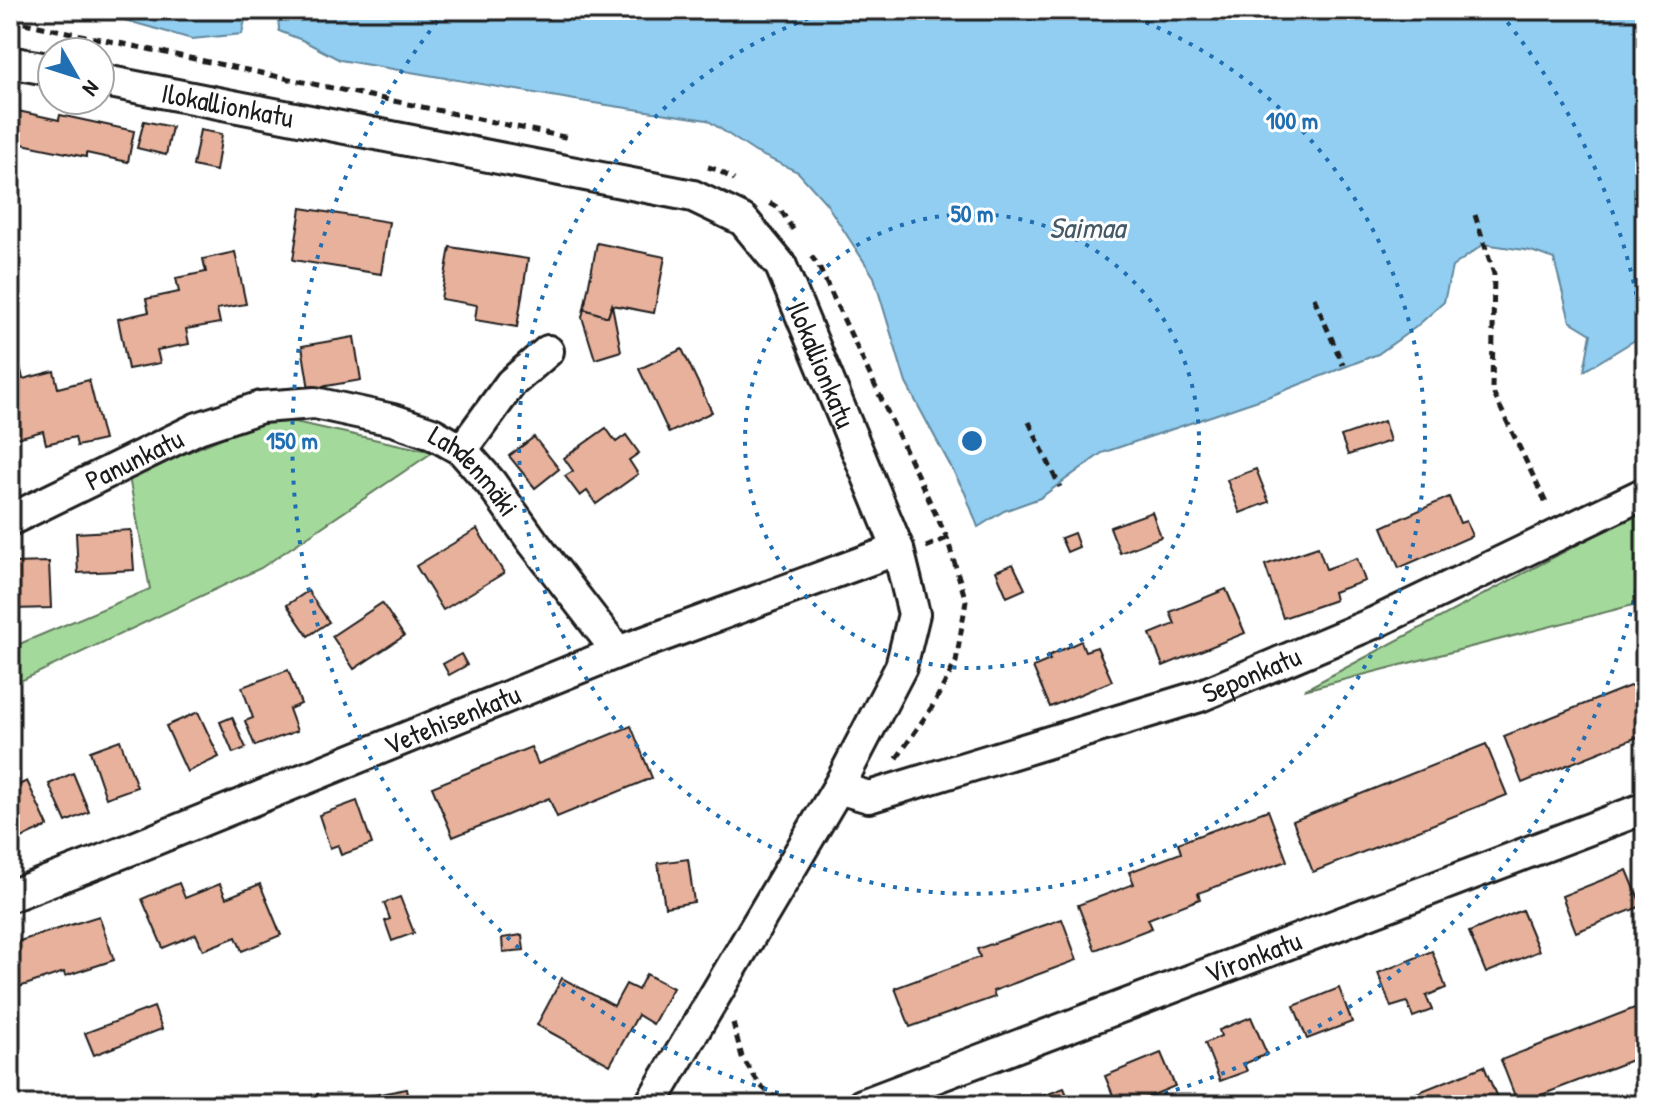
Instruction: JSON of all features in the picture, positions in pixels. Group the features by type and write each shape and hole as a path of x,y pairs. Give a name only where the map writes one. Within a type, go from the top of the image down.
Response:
{"street":[{"path":"10,62 36,67"},
{"name":"Ilokallionkatu","path":"116,83 693,196 743,220 781,266 898,549 914,614 901,667 838,788 651,1105"},
{"path":"462,450 511,383 548,351"},
{"name":"Lahdenmäki","path":"261,407 315,403 377,416 432,433 462,450 491,483 618,652"},
{"name":"Panunkatu","path":"10,520 198,428 261,407"},
{"name":"Seponkatu","path":"838,788 869,797 1200,696 1376,622 1645,493"},
{"name":"Vetehisenkatu","path":"10,896 618,652 898,549"},
{"name":"Vironkatu","path":"862,1105 1644,812"}],"path":[{"path":"10,20 580,140"},
{"path":"703,166 718,170 743,186"},
{"path":"767,201 780,209 795,232"},
{"path":"1475,215 1494,274 1492,390 1561,533"},
{"path":"810,254 818,265 947,538 966,601 956,662 932,707 896,759"},
{"path":"1314,298 1343,365"},
{"path":"1029,422 1060,487"},
{"path":"723,1027 731,1014 742,1057 760,1085 783,1105"}],"green space":[{"path":"272,417 433,452 261,568 10,686 10,648 150,589 129,477"},
{"path":"1645,509 1645,602 1304,690 1622,521"}],"water":[{"path":"89,10 247,10 242,34 192,39"},
{"name":"Saimaa","path":"278,10 1645,10 1645,334 1584,371 1591,334 1570,321 1554,259 1531,251 1484,244 1452,267 1444,302 1378,354 1270,396 1102,453 1040,498 1004,511 978,527 965,493 906,383 874,277 826,203 798,172 755,152 707,120 340,60 279,31"}],"building":[{"path":"18,111 59,120 60,116 65,116 134,131 128,162 12,142"},
{"path":"144,121 172,127 166,155 137,148"},
{"path":"200,130 222,134 216,171 193,166"},
{"path":"301,208 389,222 381,274 293,260"},
{"path":"597,243 665,257 654,313 612,305 608,317 584,309"},
{"path":"450,247 528,259 517,327 475,320 477,305 441,299"},
{"path":"235,252 246,304 217,309 220,323 186,329 189,344 157,350 160,363 128,369 118,319 149,312 146,299 179,292 176,278 206,272 203,259"},
{"path":"612,305 621,351 595,359 582,317 584,309 608,317"},
{"path":"354,337 361,380 309,389 302,346"},
{"path":"682,349 712,412 669,433 639,369"},
{"path":"19,362 23,379 54,371 58,388 89,380 104,440 77,446 75,437 46,444 43,431 10,440 10,364"},
{"path":"1384,421 1390,441 1348,455 1341,436"},
{"path":"606,428 616,442 626,435 639,453 629,460 638,474 596,504 587,491 580,496 565,476 573,471 564,458"},
{"path":"534,437 559,469 535,488 509,456"},
{"path":"1256,469 1269,502 1240,513 1227,480"},
{"path":"1449,497 1460,523 1466,521 1472,536 1399,568 1382,527"},
{"path":"1152,512 1161,537 1120,553 1110,527"},
{"path":"477,529 504,573 443,610 416,566"},
{"path":"131,530 134,570 78,573 76,533"},
{"path":"1074,533 1079,547 1067,552 1061,538"},
{"path":"1318,547 1326,569 1357,558 1365,581 1333,592 1335,600 1283,618 1265,565"},
{"path":"49,562 51,608 14,609 12,563"},
{"path":"1013,564 1025,589 1007,597 996,571"},
{"path":"1226,589 1245,633 1163,666 1150,634 1175,624 1170,612"},
{"path":"308,591 329,622 308,636 287,605"},
{"path":"382,603 404,636 354,669 332,636"},
{"path":"1081,641 1085,651 1097,647 1112,681 1050,707 1033,667 1050,660 1048,656"},
{"path":"461,654 467,665 449,675 443,664"},
{"path":"288,670 301,704 289,709 297,731 255,746 245,721 253,718 242,687"},
{"path":"1645,680 1645,734 1522,783 1504,736"},
{"path":"198,712 219,757 187,772 166,726"},
{"path":"232,717 246,748 233,753 220,722"},
{"path":"631,726 652,778 557,817 549,798 453,837 432,787 531,747 538,764"},
{"path":"120,740 137,787 106,798 90,751"},
{"path":"1486,744 1507,795 1313,872 1293,821"},
{"path":"73,773 89,812 66,822 49,784"},
{"path":"27,781 48,826 11,843 10,789"},
{"path":"357,801 372,844 341,855 338,845 330,848 319,815"},
{"path":"1268,810 1287,861 1198,893 1200,899 1148,919 1152,928 1095,950 1078,905 1134,884 1129,872 1181,853 1178,843"},
{"path":"688,859 694,902 665,907 658,863"},
{"path":"1627,870 1642,906 1576,932 1562,896"},
{"path":"179,883 185,898 220,884 226,898 260,884 281,935 242,951 236,937 203,950 196,934 163,948 142,899"},
{"path":"400,897 414,933 392,941 385,921 390,919 384,903"},
{"path":"1522,910 1539,951 1486,973 1469,932"},
{"path":"99,916 114,960 10,990 10,944"},
{"path":"1062,919 1077,960 993,991 995,997 910,1027 895,988 980,957 977,949"},
{"path":"522,935 524,950 503,952 502,938"},
{"path":"1432,951 1446,988 1426,996 1432,1010 1413,1017 1407,1002 1391,1007 1378,973"},
{"path":"646,974 673,988 653,1024 638,1015 610,1065 537,1025 562,978 614,1006 626,984 638,990"},
{"path":"1339,988 1352,1022 1307,1039 1294,1006"},
{"path":"1645,1004 1645,1055 1518,1104 1501,1060"},
{"path":"154,1007 162,1029 94,1055 85,1033"},
{"path":"1251,1017 1267,1054 1244,1064 1247,1071 1220,1081 1205,1043 1221,1036 1219,1030"},
{"path":"1161,1053 1175,1086 1129,1105 1117,1105 1105,1076"},
{"path":"1484,1066 1500,1105 1387,1105"},
{"path":"1064,1088 1071,1105 1019,1105"},
{"path":"407,1089 410,1105 349,1105 348,1100"},
{"path":"318,1094 320,1105 277,1104"}]}
